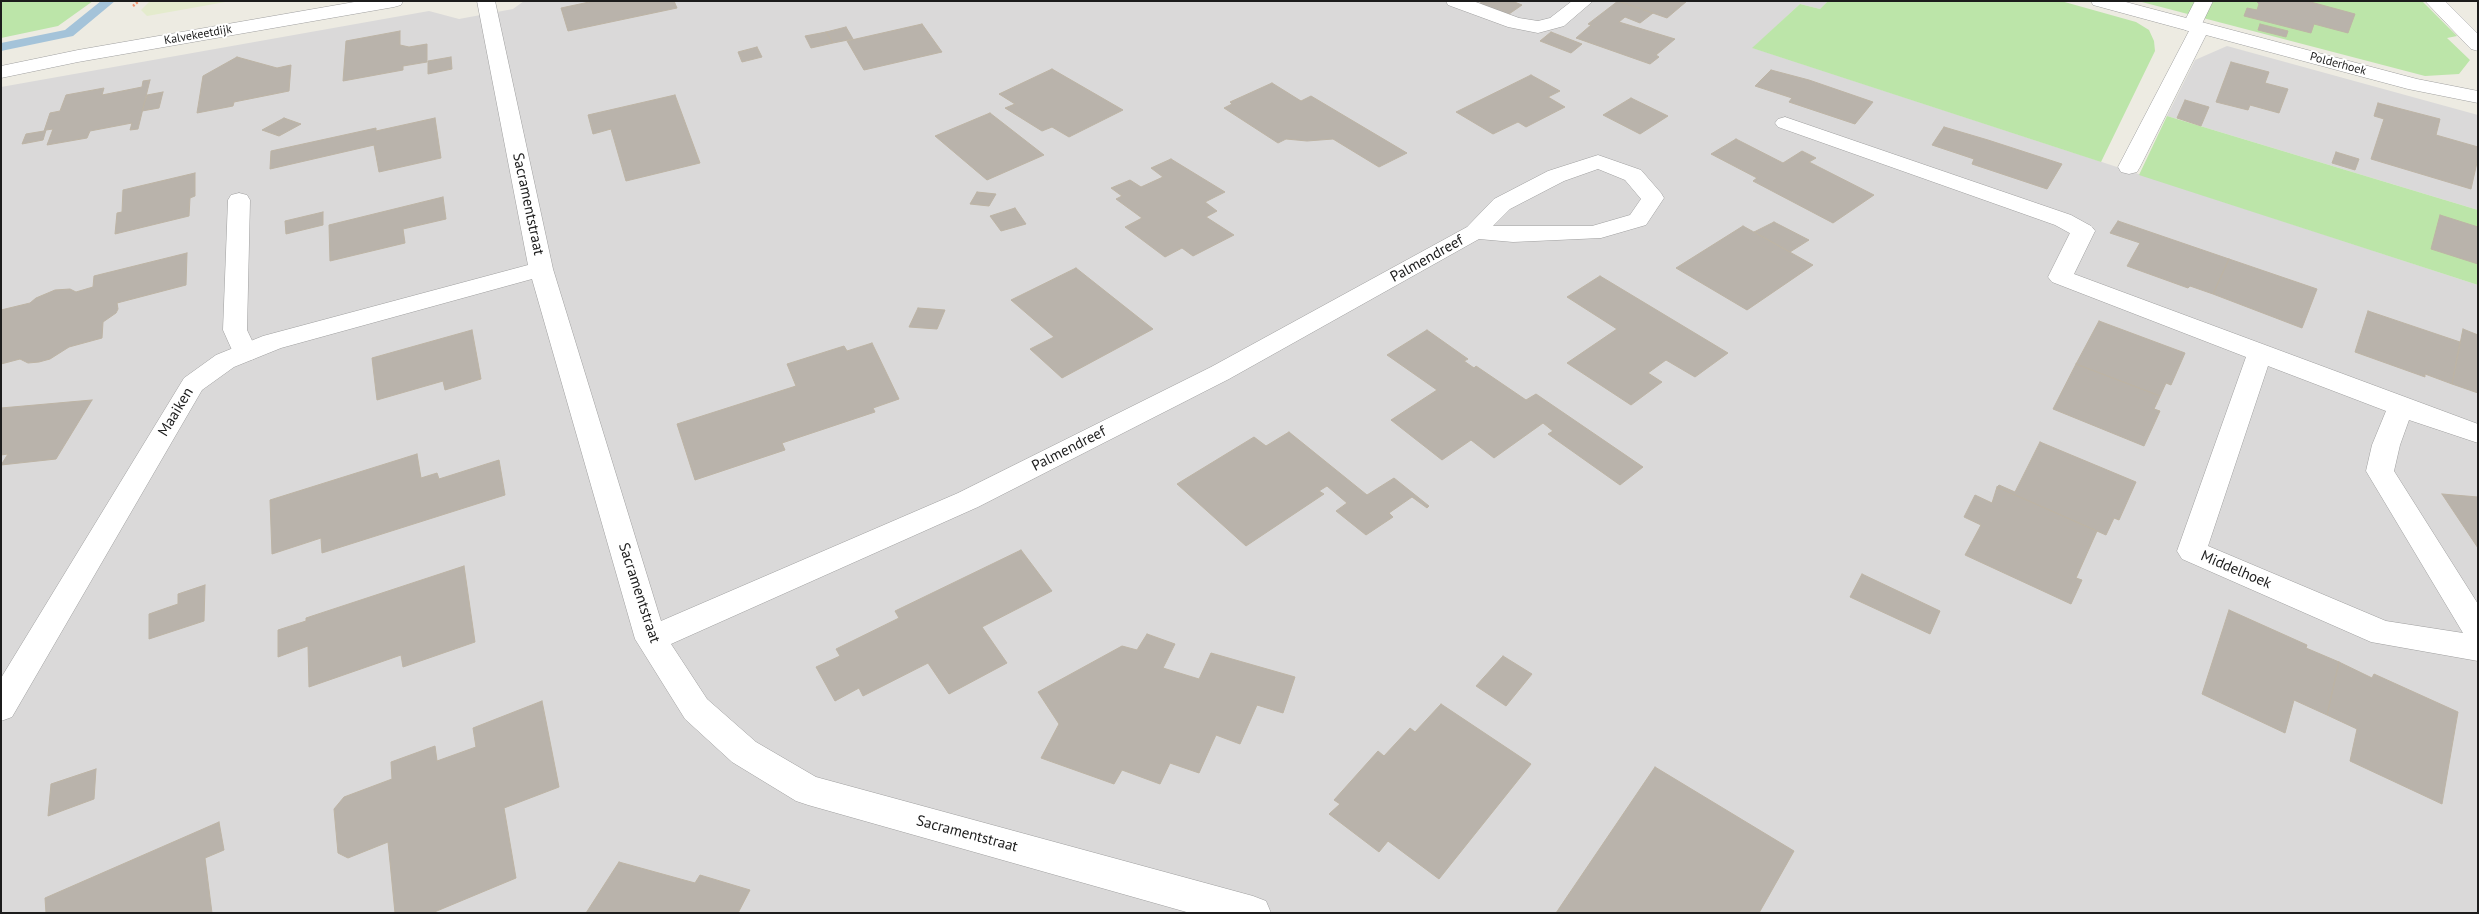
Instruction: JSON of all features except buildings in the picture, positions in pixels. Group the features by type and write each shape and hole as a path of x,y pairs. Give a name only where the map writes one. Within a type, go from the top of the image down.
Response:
{"street":[{"name":"Kalvekeetdijk","path":"1,72 78,56 394,1"},
{"name":"Sacramentstraat","path":"486,1 541,269 651,639 696,709 744,752 808,790 1253,913"},
{"path":"1455,1 1515,23 1538,27 1557,22 1584,1"},
{"name":"Polderhoek","path":"2100,1 2415,85 2478,97"},
{"path":"2129,166 2196,27 2204,1"},
{"path":"2434,1 2478,45"},
{"path":"1785,123 2063,220 2083,231 2060,277 2401,407 2478,434"},
{"name":"Palmendreef","path":"651,639 968,500 1220,373 1475,232 1502,204 1556,176 1598,162 1633,175 1653,198 1638,220 1593,233 1513,234 1475,232"},
{"path":"239,200 235,330 245,353"},
{"name":"Maaiken","path":"1,706 193,384 225,361 272,342 541,269"},
{"name":"Middelhoek","path":"2260,353 2192,551 2382,633 2478,648"},
{"path":"2401,407 2386,445 2380,470 2478,631"}],"shaded area":[{"path":"524,1 1828,1 1820,9 1800,4 1753,48 2478,285 2478,913 1,913 1,87 429,11 459,19 513,9"},
{"path":"2227,46 2478,115 2478,210 2167,116 2195,60"}],"green space":[{"path":"1,1 93,1 58,26 1,38"},
{"path":"150,1 231,1 147,16 141,10"},
{"path":"1828,1 2061,1 2136,22 2149,30 2154,41 2155,51 2101,162 1752,48 1800,4 1820,9"},
{"path":"2138,1 2422,1 2457,36 2447,38 2470,60 2459,74 2425,76"},
{"path":"2167,116 2478,210 2478,285 2139,175"}],"waterway":[{"path":"1,47 69,33 109,1"}]}
